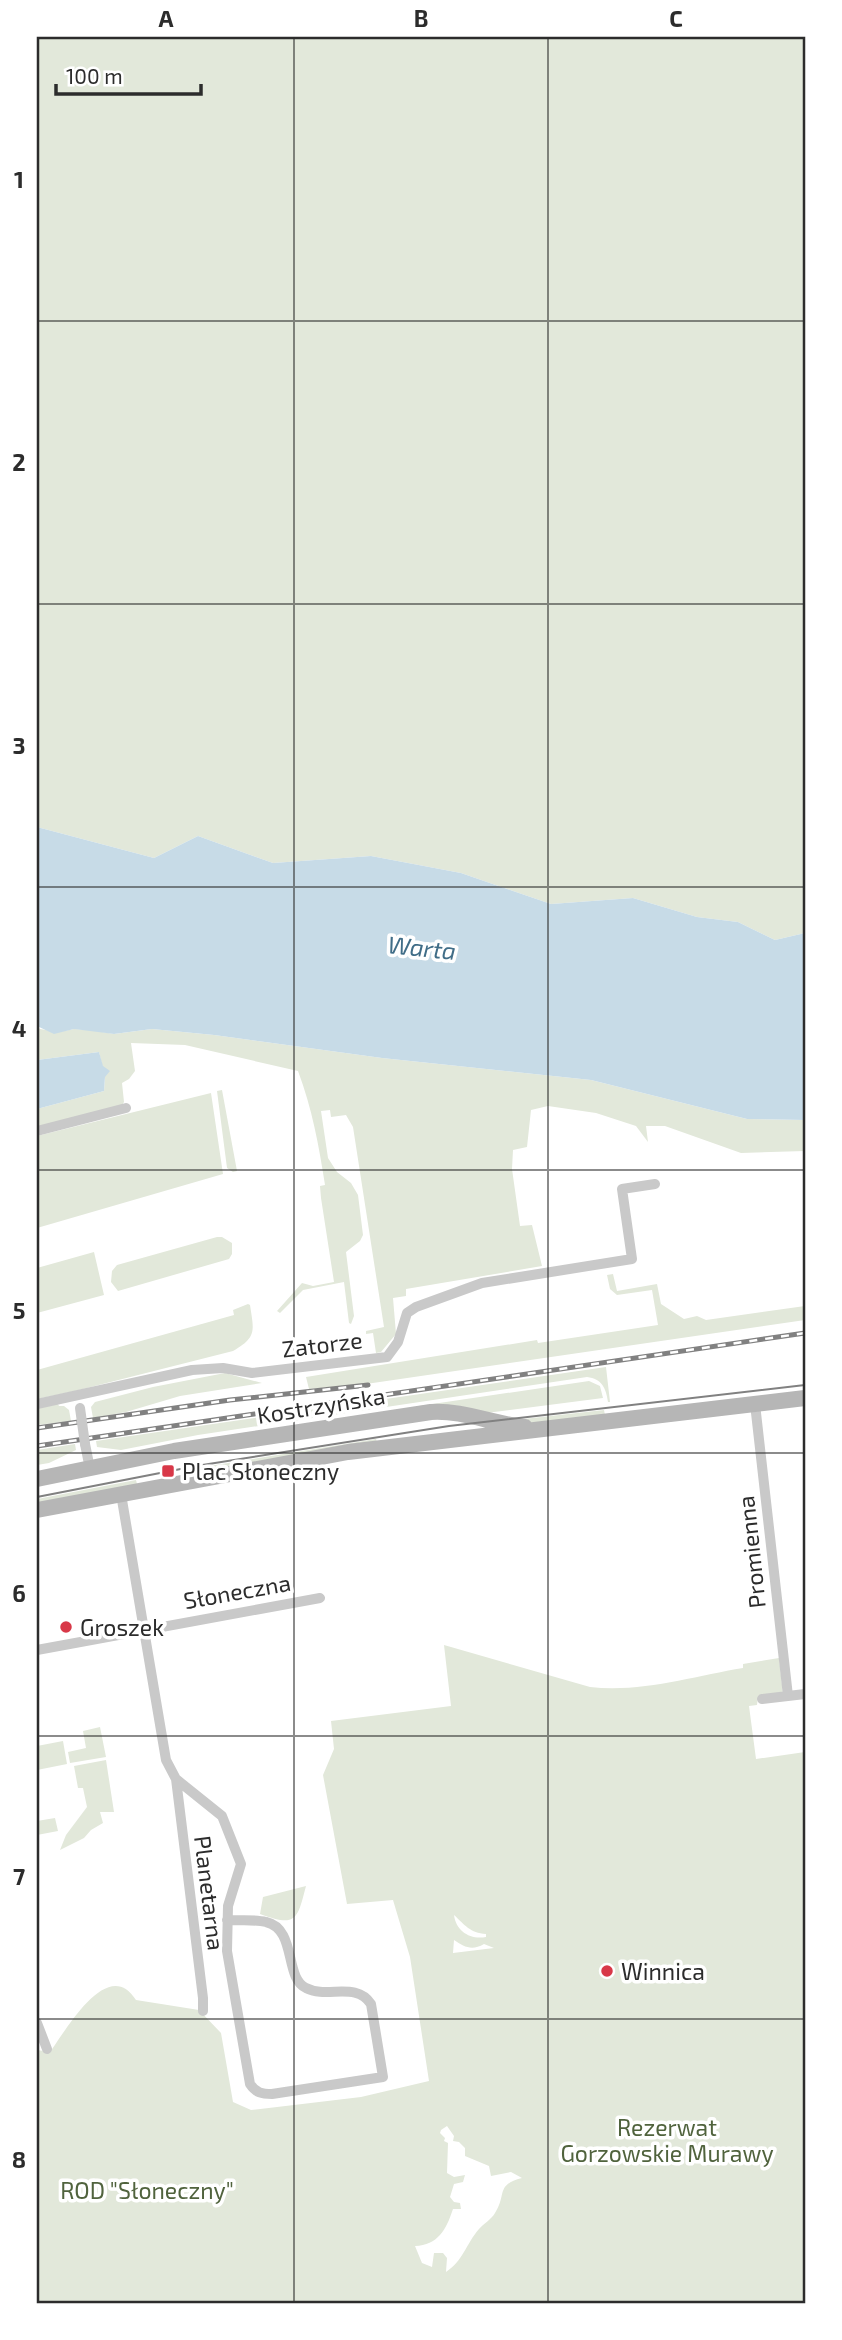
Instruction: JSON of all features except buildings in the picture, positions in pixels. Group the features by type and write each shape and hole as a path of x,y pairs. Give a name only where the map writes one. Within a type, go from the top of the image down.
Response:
{"main road":[{"name":"Kostrzyńska","path":"37,1510 306,1459 413,1443 453,1441 805,1398"},
{"name":"Kostrzyńska","path":"37,1479 174,1451 415,1414 449,1412 517,1426 559,1426"},
{"path":"413,1443 441,1437 447,1434 449,1427 448,1420 442,1416 415,1414"}],"street":[{"path":"37,1130 126,1108"},
{"name":"Zatorze","path":"79,1395 192,1370 223,1368 252,1373 387,1357 398,1342 407,1313 416,1307 482,1283 632,1259 622,1189 654,1184"},
{"path":"37,1404 79,1395 90,1469"},
{"name":"Promienna","path":"755,1404 788,1696"},
{"path":"121,1494 166,1760 176,1779 222,1816 241,1864 228,1906 227,1920 227,1951 250,2084 261,2094 284,2094 383,2077 371,2004 367,1997 359,1992 308,1989 299,1983 284,1935 277,1928 267,1922 227,1920"},
{"name":"Słoneczna","path":"37,1650 320,1598"},
{"path":"762,1699 805,1694"},
{"name":"Planetarna","path":"176,1779 203,2011"},
{"path":"37,2023 47,2049"}],"green space":[{"path":"37,37 805,37 805,933 775,940 738,922 697,917 633,898 551,904 461,873 371,856 273,863 198,836 154,858 37,827"},
{"path":"37,1026 40,1029 59,1032 74,1029 114,1034 152,1029 214,1035 382,1058 591,1080 747,1119 805,1120 805,1151 741,1153 665,1126 646,1126 648,1142 636,1126 596,1113 548,1106 531,1110 527,1147 513,1150 512,1169 520,1226 532,1225 542,1266 406,1289 406,1296 393,1298 396,1334 381,1352 376,1353 373,1333 366,1334 366,1331 384,1327 353,1127 346,1115 331,1117 330,1110 321,1111 328,1158 337,1172 351,1183 358,1195 363,1235 360,1241 346,1252 354,1316 351,1324 344,1282 303,1290 280,1313 277,1311 302,1283 313,1286 334,1282 321,1198 320,1186 325,1185 323,1170 311,1113 298,1071 185,1045 131,1043 135,1071 122,1083 124,1102 121,1107 37,1128 37,1109 104,1091 105,1077 99,1052 37,1060"},
{"path":"222,1090 237,1171 233,1172 227,1168 217,1091"},
{"path":"211,1093 223,1174 37,1228 37,1136"},
{"path":"217,1237 232,1243 229,1259 118,1291 111,1282 112,1271 117,1265"},
{"path":"94,1252 104,1295 37,1313 37,1268"},
{"path":"613,1274 617,1291 657,1284 661,1304 684,1319 697,1316 706,1320 805,1306 805,1320 366,1384 309,1389 306,1377 537,1340 538,1343 658,1325 652,1290 617,1295 610,1289 607,1275"},
{"path":"248,1304 252,1332 246,1342 233,1351 37,1399 37,1370 234,1315 233,1310"},
{"path":"606,1367 610,1402 600,1382 587,1377 198,1435 121,1450 97,1447 96,1441"},
{"path":"225,1373 262,1383 180,1396 126,1412 93,1418 91,1407 95,1402"},
{"path":"589,1381 600,1386 603,1398 486,1413 419,1406"},
{"path":"58,1404 69,1410 71,1421 37,1425 37,1408"},
{"path":"604,1410 605,1415 532,1423 505,1421"},
{"path":"376,1439 377,1442 215,1470 214,1468 192,1474 191,1469"},
{"path":"75,1444 76,1450 49,1463 37,1465 37,1450"},
{"path":"136,1480 137,1484 37,1503 37,1499"},
{"path":"444,1645 590,1687 609,1688 667,1683 779,1658 783,1694 758,1697 757,1705 749,1706 756,1759 805,1752 805,2303 37,2303 37,2050 50,2052 77,2014 101,1991 113,1986 125,1988 136,2000 199,2010 221,2033 233,2102 251,2110 361,2097 429,2081 410,1957 393,1900 347,1904 323,1775 334,1749 331,1721 451,1706","holes":["454,1915 468,1928 486,1934 486,1937 469,1936 458,1926","454,1940 468,1947 484,1944 494,1948 453,1953","447,2126 454,2136 453,2141 459,2142 465,2148 465,2156 489,2166 491,2176 511,2172 522,2178 505,2187 493,2215 446,2272 447,2258 443,2253 434,2253 432,2267 422,2263 415,2246 430,2243 440,2235 453,2209 461,2209 460,2203 454,2202 450,2197 454,2184 463,2182 465,2175 454,2177 447,2173 448,2143 444,2141 441,2130"]},
{"path":"100,1727 106,1757 70,1763 68,1752 86,1748 83,1731"},
{"path":"63,1741 67,1764 37,1770 37,1746"},
{"path":"106,1760 114,1812 100,1812 103,1823 84,1838 60,1850 66,1835 87,1807 83,1788 78,1788 74,1766"},
{"path":"55,1818 58,1831 37,1835 37,1821"},
{"path":"306,1886 300,1907 293,1918 281,1920 260,1914 263,1897"}],"water":[{"name":"Warta","path":"37,827 154,858 198,836 273,863 371,856 461,873 551,904 633,898 697,917 738,922 775,940 805,933 805,1120 747,1119 591,1080 382,1058 214,1035 152,1029 114,1034 74,1029 54,1034 37,1026"},
{"path":"99,1052 103,1066 110,1071 105,1077 104,1091 37,1109 37,1060"}],"tram line":[{"path":"37,1497 196,1466 449,1426 805,1385"}],"railway":[{"path":"37,1446 805,1333"},
{"path":"37,1428 230,1400 368,1385"}],"place":[{"name":"Plac Słoneczny","path":"168,1471"},
{"name":"Groszek","path":"66,1627"},
{"name":"Winnica","path":"607,1971"}],"park label":[{"name":"Rezerwat Gorzowskie Murawy","path":"667,2140"},
{"name":"ROD \"Słoneczny\"","path":"147,2190"}]}
